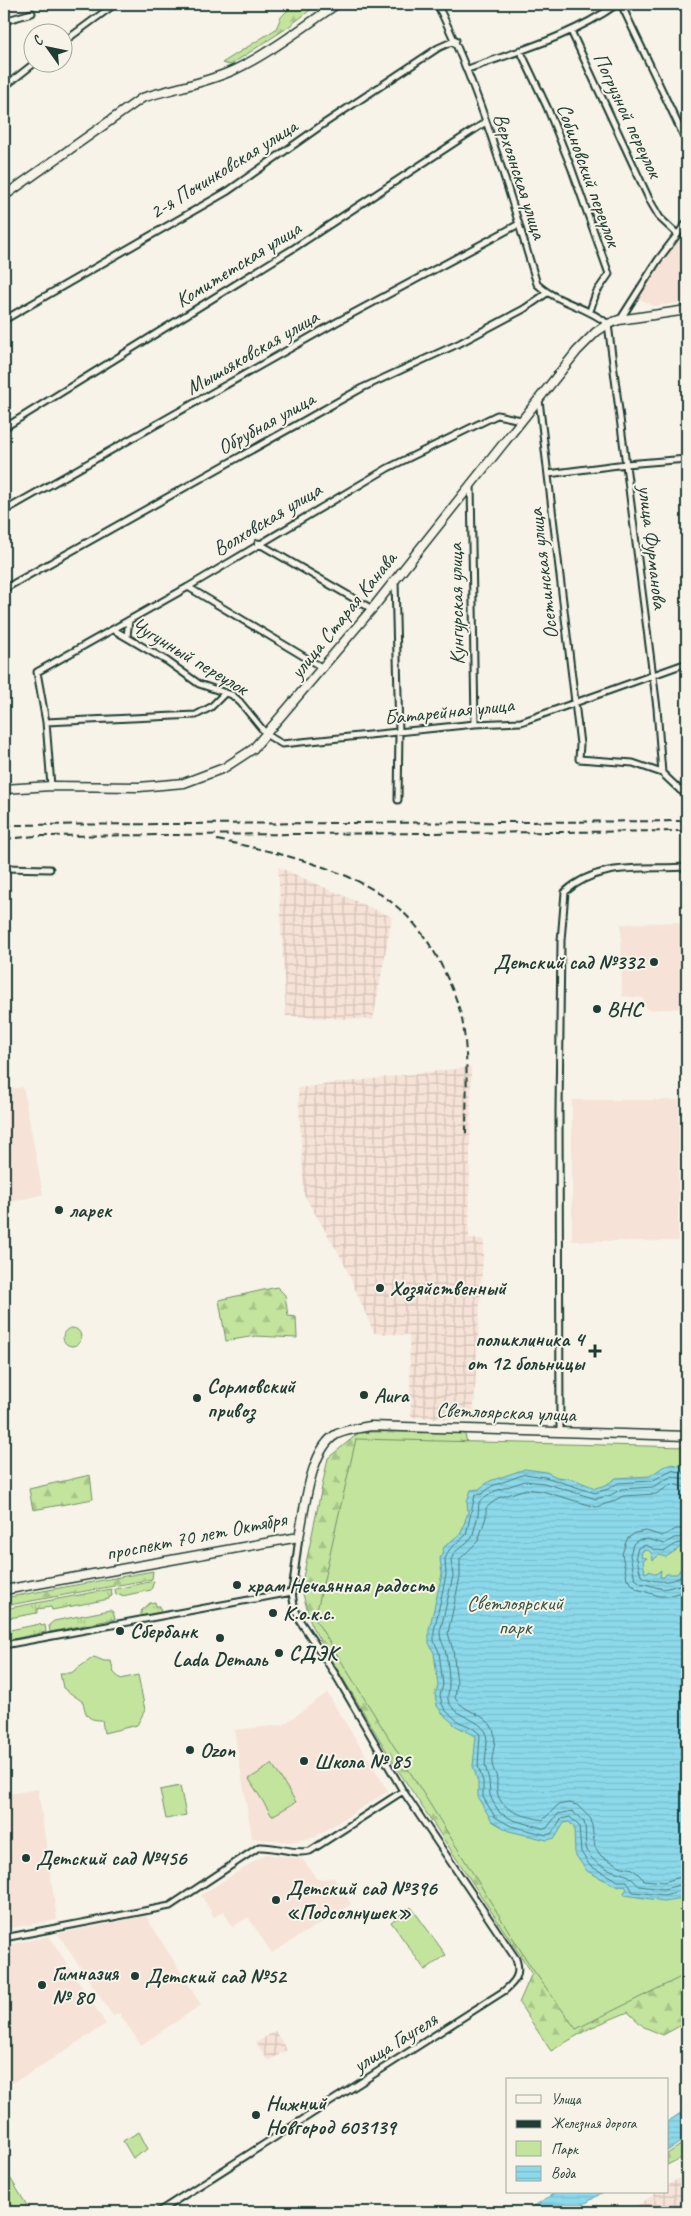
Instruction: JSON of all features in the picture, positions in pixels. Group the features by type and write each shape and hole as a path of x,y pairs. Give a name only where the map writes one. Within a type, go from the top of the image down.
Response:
{"street":[{"path":"72,36 115,4"},
{"path":"4,196 142,98 197,83 234,70 337,4"},
{"name":"Верхоянская улица","path":"437,4 456,40 468,69 511,192 537,284 547,293"},
{"path":"468,69 571,31 616,4"},
{"path":"622,4 687,143"},
{"path":"684,4 687,11"},
{"path":"4,21 32,14"},
{"name":"Погрузной переулок","path":"571,31 650,200 660,218 676,233"},
{"name":"2-я Починковская улица","path":"4,320 228,191 347,108 438,48 456,40"},
{"name":"Собиновский переулок","path":"520,50 547,107 571,167 609,274 596,293 590,311"},
{"path":"4,87 23,72"},
{"name":"Комитетская улица","path":"4,428 294,248 486,122"},
{"path":"619,320 676,233 687,222"},
{"name":"Мышьяковская улица","path":"4,511 57,483 335,323 519,224"},
{"path":"547,293 590,311 608,324"},
{"name":"Обрубная улица","path":"4,589 362,388 460,342 524,309 547,293"},
{"name":"улица Старая Канава","path":"4,789 51,786 139,787 184,783 224,768 253,749 324,668 577,351 596,332 608,324 619,320 687,310"},
{"name":"улица Фурманова","path":"608,324 652,675 662,773"},
{"name":"Осетинская улица","path":"538,399 580,744 579,760 633,762 662,773"},
{"name":"Волховская улица","path":"46,722 37,672 188,587 258,543 388,468 497,415 521,420"},
{"path":"548,474 626,464 687,459"},
{"name":"Кунгурская улица","path":"471,483 475,724"},
{"path":"258,543 372,609"},
{"path":"395,579 399,733 398,800"},
{"path":"188,587 324,668"},
{"path":"127,636 129,620"},
{"name":"Чугунный переулок","path":"114,630 127,636 200,684 225,693 240,702 267,735"},
{"name":"Батарейная улица","path":"267,735 282,744 301,740 399,733 475,724 521,722 687,663"},
{"path":"51,786 46,722 196,715 211,707 225,693"},
{"path":"662,773 681,791 687,786"},
{"path":"560,1431 559,1102 561,941 565,892 574,884 592,874 617,869 687,867"},
{"path":"4,868 50,869"},
{"name":"Светлоярская улица","path":"327,1441 345,1431 371,1426 687,1436"},
{"name":"проспект 70 лет Октября","path":"4,1590 299,1537 318,1456 327,1441"},
{"path":"4,1938 170,1906 259,1847 271,1846 302,1853 310,1851 404,1791 335,1674 300,1621 294,1606 292,1592 299,1537"},
{"path":"4,1645 292,1592"},
{"name":"улица Гаугеля","path":"158,2212 514,1983 519,1969 516,1959 404,1791"}],"shaded area":[{"path":"687,230 687,302 654,306 638,298 674,245"},
{"path":"278,867 392,917 373,1020 286,1016"},
{"name":"Детский сад №332","path":"677,922 687,928 687,1008 647,1010 643,998 622,996 621,924"},
{"path":"471,1067 469,1239 484,1239 473,1420 411,1417 409,1335 374,1333 342,1259 304,1195 298,1088"},
{"path":"23,1087 43,1194 4,1204 4,1090"},
{"path":"572,1100 679,1100 678,1241 572,1241"},
{"name":"Школа № 85","path":"327,1693 388,1791 315,1837 290,1842 252,1838 234,1730 283,1725"},
{"name":"Детский сад №456","path":"38,1789 57,1920 4,1929 4,1795"},
{"name":"Детский сад №396 «Подсолнушек»","path":"266,1854 302,1859 317,1879 334,1878 351,1904 272,1953 248,1917 232,1927 224,1911 214,1917 201,1895"},
{"name":"Детский сад №52","path":"146,1916 201,2005 141,2045 119,2013 113,2016 58,1934"},
{"name":"Гимназия № 80","path":"49,1936 106,2024 25,2076 4,2087 4,1946"},
{"path":"275,2031 287,2050 268,2061 256,2043"},
{"path":"687,2173 687,2212 628,2212 655,2194 668,2194 668,2185"}],"green space":[{"path":"318,4 287,28 230,65 222,63 276,29 281,17 292,6"},
{"path":"277,1287 285,1295 288,1316 296,1317 297,1338 255,1336 226,1341 219,1300"},
{"path":"72,1328 80,1333 81,1337 76,1345 72,1346 64,1341 63,1337 68,1329"},
{"name":"Светлоярский парк","path":"464,1431 468,1446 687,1965 687,2022 663,2035 644,2027 628,2012 590,2028 551,2051 519,2003 532,1973 398,1770 312,1627 301,1587 328,1458 360,1432"},
{"name":"Светлоярский парк","path":"356,1439 687,1447 687,1974 576,2029 531,1967 315,1619"},
{"path":"90,1475 93,1499 33,1510 29,1489"},
{"path":"153,1571 152,1579 4,1606 4,1598"},
{"path":"154,1581 151,1590 122,1596 121,1594 116,1595 115,1589"},
{"path":"111,1589 112,1596 109,1599 52,1610 51,1607 37,1609 37,1613 4,1619 4,1609"},
{"path":"155,1602 156,1606 160,1606 161,1612 141,1616 141,1611 150,1603"},
{"path":"110,1610 113,1612 115,1619 50,1632 49,1625 54,1621"},
{"path":"40,1624 41,1626 45,1625 46,1632 4,1641 5,1631"},
{"path":"94,1657 104,1661 111,1661 114,1673 121,1679 138,1675 145,1710 137,1725 104,1733 102,1720 90,1718 85,1711 83,1702 63,1688 60,1673 71,1673"},
{"path":"272,1764 296,1802 272,1816 249,1779"},
{"path":"180,1786 186,1815 166,1819 160,1790"},
{"path":"411,1907 446,1955 425,1970 391,1922"},
{"path":"139,2132 148,2149 133,2158 123,2141"},
{"path":"687,2141 687,2155 668,2164 668,2153"},
{"path":"4,2168 31,2212 4,2212"}],"water":[{"path":"672,1464 684,1467 687,1473 687,1550 681,1547 666,1557 659,1555 653,1560 652,1554 648,1550 642,1551 641,1557 647,1558 643,1561 645,1573 649,1571 656,1574 661,1570 660,1577 664,1577 666,1574 677,1574 687,1560 687,1893 683,1898 664,1901 625,1895 624,1892 627,1889 624,1885 618,1887 587,1871 575,1854 574,1827 569,1822 564,1823 555,1838 547,1840 509,1831 492,1821 478,1798 478,1782 473,1766 476,1736 456,1726 437,1706 435,1694 438,1686 434,1653 429,1643 429,1630 442,1574 440,1559 444,1547 461,1533 468,1512 467,1501 471,1490 479,1489 490,1481 525,1469 573,1479 595,1488 606,1485 616,1478 650,1476 663,1467"},
{"path":"687,2109 687,2138 668,2150 668,2121"},
{"path":"553,2194 600,2194 572,2212 525,2212"}],"railway":[{"path":"4,825 687,821"},
{"path":"4,839 37,836 687,831"},
{"path":"217,840 287,856 338,872 381,895 400,909 417,927 432,948 445,973 455,995 462,1019 467,1092 466,1136"}],"place":[{"name":"Детский сад №332","path":"654,962"},
{"name":"ВНС","path":"597,1009"},
{"name":"ларек","path":"59,1210"},
{"name":"Хозяйственный","path":"380,1288"},
{"name":"поликлиника 4 от 12 больницы","path":"595,1351"},
{"name":"Aura","path":"364,1395"},
{"name":"Сормовский привоз","path":"197,1398"},
{"name":"храм Нечаянная радость","path":"237,1585"},
{"name":"К.о.к.с.","path":"273,1613"},
{"name":"Сбербанк","path":"120,1631"},
{"name":"Lada Dеталь","path":"220,1638"},
{"name":"СДЭК","path":"279,1653"},
{"name":"Ozon","path":"190,1750"},
{"name":"Школа № 85","path":"304,1761"},
{"name":"Детский сад №456","path":"26,1858"},
{"name":"Детский сад №396 «Подсолнушек»","path":"276,1900"},
{"name":"Детский сад №52","path":"135,1976"},
{"name":"Гимназия № 80","path":"42,1985"},
{"name":"Нижний Новгород 603139","path":"256,2115"}]}
